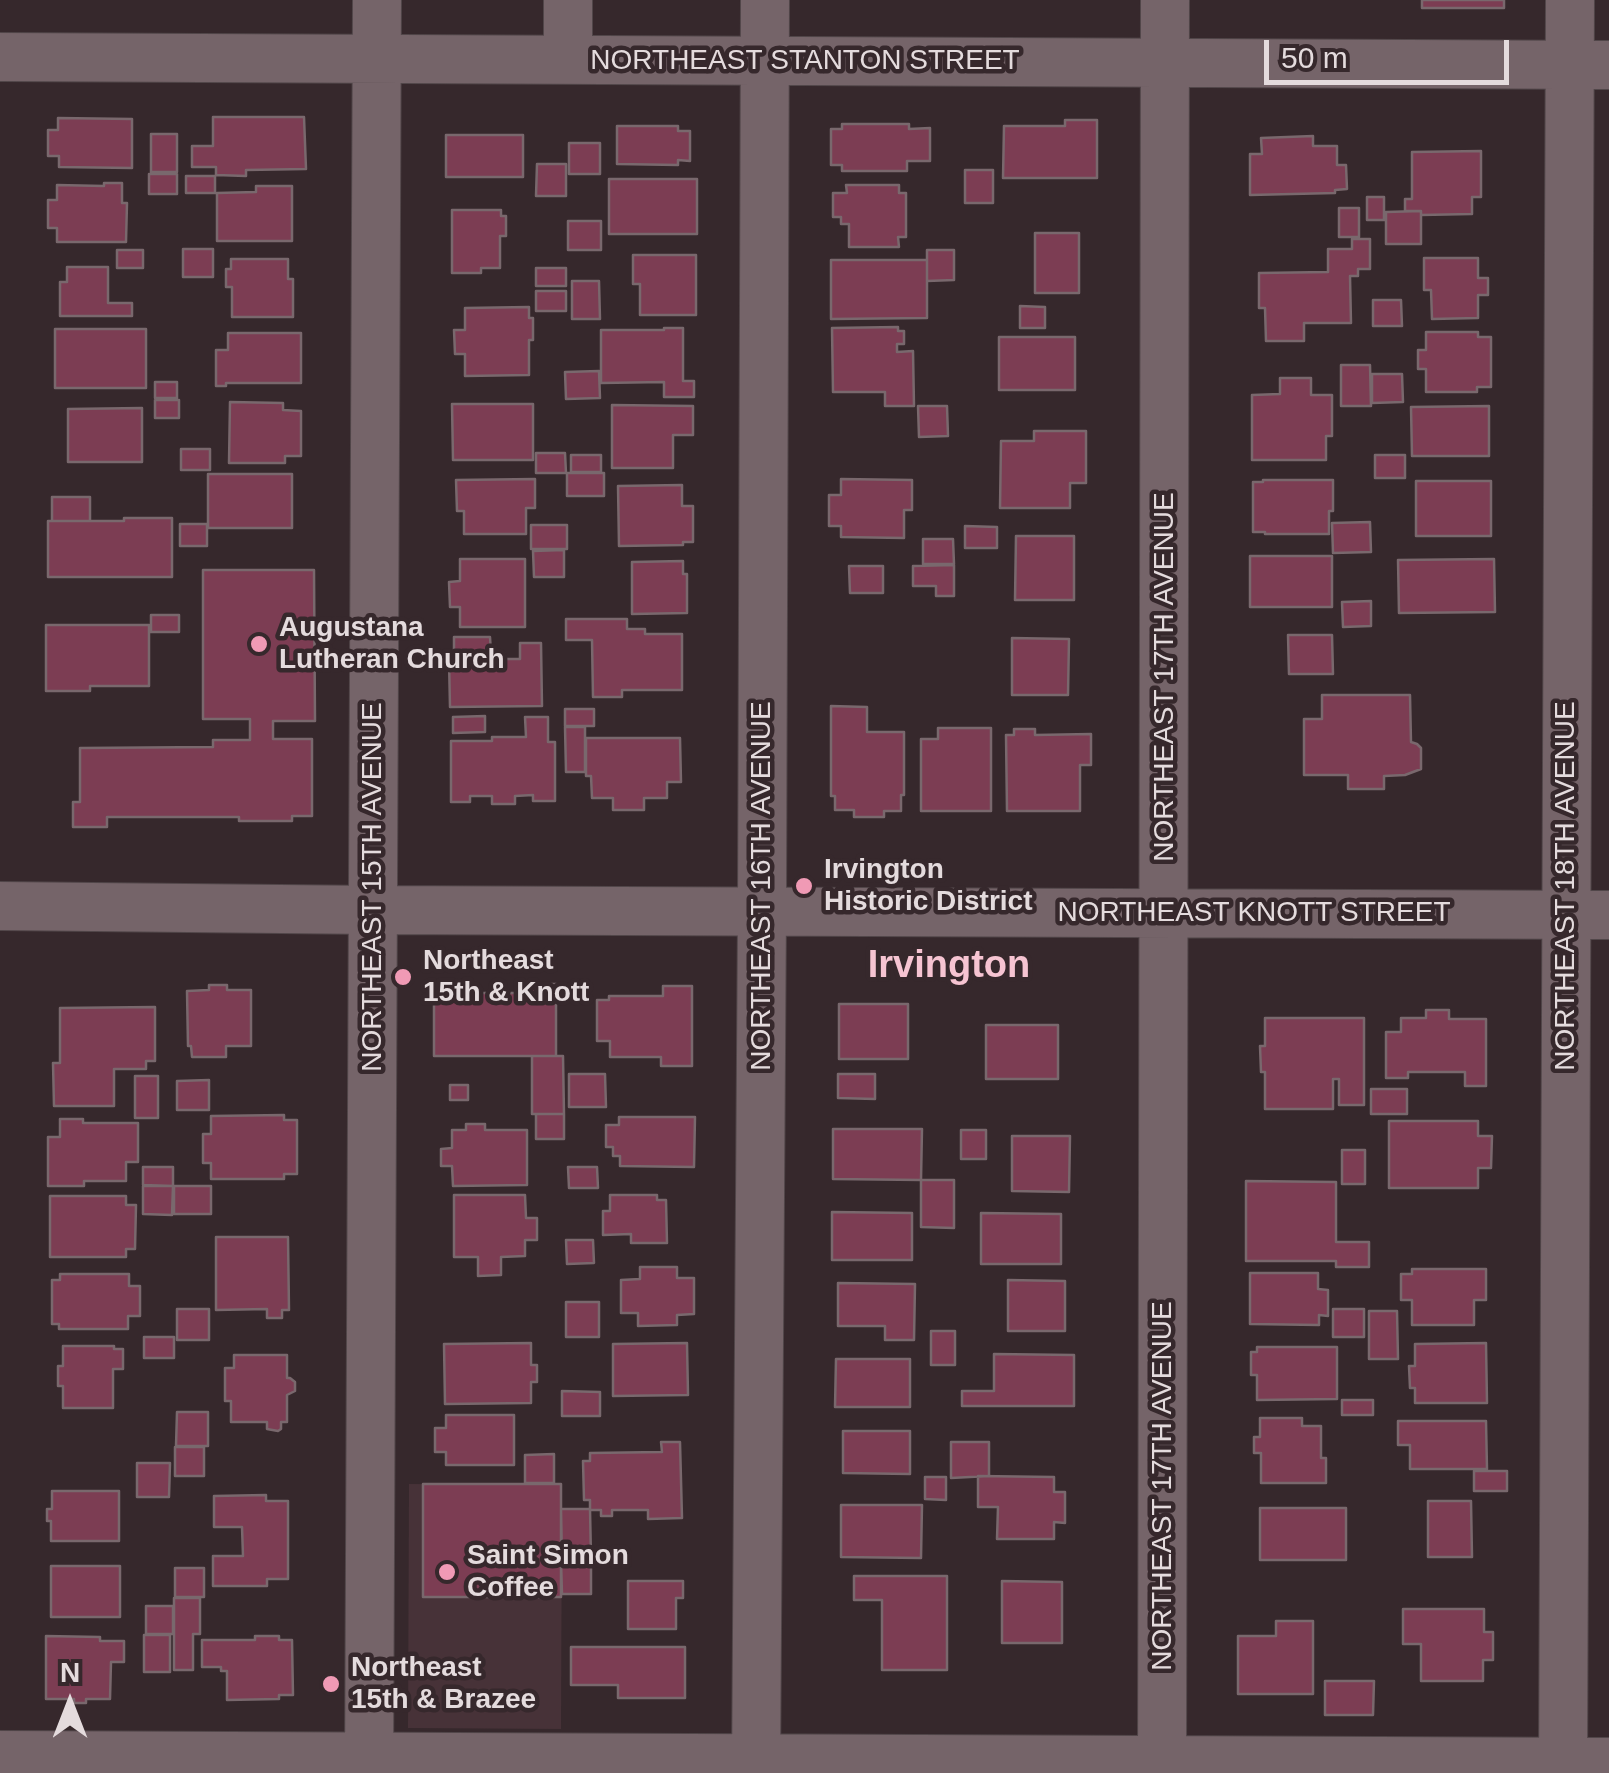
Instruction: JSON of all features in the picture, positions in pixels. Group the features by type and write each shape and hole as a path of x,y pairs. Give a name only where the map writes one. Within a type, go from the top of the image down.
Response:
{"street":[{"name":"NORTHEAST 15TH AVENUE","path":"369,1765 378,0"},
{"path":"568,0 568,60"},
{"name":"NORTHEAST 16TH AVENUE","path":"756,1766 765,0"},
{"name":"NORTHEAST 17TH AVENUE","path":"1162,1767 1165,0"},
{"name":"NORTHEAST 18TH AVENUE","path":"1570,0 1590,65 1578,1766"},
{"name":"NORTHEAST STANTON STREET","path":"0,57 1590,65"},
{"name":"NORTHEAST KNOTT STREET","path":"0,906 1587,915"},
{"path":"0,1755 369,1765 1578,1766"}],"shaded area":[{"path":"409,1484 562,1485 561,1729 408,1728"}],"building":[{"path":"1422,0 1504,0 1504,8 1422,8"},
{"path":"213,117 304,117 306,169 246,170 246,176 216,175 216,167 192,167 192,146 213,146"},
{"path":"58,118 132,119 132,168 59,167 59,156 48,156 48,130 58,130"},
{"path":"1065,120 1097,120 1097,178 1003,178 1004,126 1065,126"},
{"path":"842,124 909,124 909,129 930,128 930,161 907,161 907,171 842,171 842,165 831,165 831,129 842,129"},
{"path":"617,126 678,126 678,131 690,131 690,161 678,160 678,165 617,164"},
{"path":"151,134 177,134 177,172 151,172"},
{"path":"446,135 523,135 523,177 446,177"},
{"path":"1313,136 1313,146 1337,146 1337,165 1346,165 1347,189 1335,193 1250,195 1250,154 1262,154 1261,138"},
{"path":"569,143 600,143 600,174 569,174"},
{"path":"1481,151 1481,197 1472,197 1472,214 1421,215 1421,211 1405,211 1405,199 1412,199 1412,152"},
{"path":"537,164 566,164 566,196 536,196"},
{"path":"965,170 993,170 993,203 965,203"},
{"path":"149,174 177,174 177,194 149,194"},
{"path":"186,176 215,176 215,193 186,193"},
{"path":"609,179 697,179 697,234 609,234"},
{"path":"122,183 122,203 127,203 126,242 57,242 57,228 48,228 48,200 57,200 57,185"},
{"path":"846,185 899,185 899,193 906,193 906,237 898,237 899,247 849,247 849,224 841,224 841,217 833,217 833,193 847,193"},
{"path":"256,186 292,186 292,241 217,241 217,193 256,192"},
{"path":"1367,197 1384,197 1384,220 1367,220"},
{"path":"1339,208 1359,208 1359,237 1339,237"},
{"path":"452,210 501,210 501,216 506,216 506,236 500,236 500,268 481,268 481,273 452,273"},
{"path":"1421,211 1421,244 1386,244 1386,212"},
{"path":"568,221 601,221 601,250 568,250"},
{"path":"1035,233 1079,233 1079,293 1035,293"},
{"path":"1352,239 1370,239 1370,269 1358,269 1358,276 1350,276 1351,323 1304,323 1304,341 1266,341 1265,308 1259,308 1259,273 1328,272 1328,249 1352,249"},
{"path":"183,249 213,249 213,277 183,277"},
{"path":"117,250 143,250 143,268 117,268"},
{"path":"927,250 954,250 954,280 927,281"},
{"path":"633,255 696,255 696,315 640,315 640,284 633,284"},
{"path":"1424,258 1478,258 1478,278 1488,278 1488,295 1478,295 1478,318 1432,319 1431,290 1424,290"},
{"path":"231,259 288,259 288,279 293,279 293,317 232,317 232,287 226,287 226,269 231,269"},
{"path":"831,260 927,260 927,318 831,319"},
{"path":"67,267 108,267 108,303 132,303 132,316 60,316 60,282 67,282"},
{"path":"536,268 566,268 566,286 536,286"},
{"path":"572,281 599,281 600,319 572,319"},
{"path":"536,291 566,291 566,311 536,311"},
{"path":"1373,300 1401,300 1402,326 1373,326"},
{"path":"1020,306 1045,307 1045,328 1020,328"},
{"path":"529,307 533,340 529,340 529,375 465,376 465,354 455,354 454,330 465,330 465,308"},
{"path":"898,327 898,331 904,331 904,344 897,344 897,352 913,351 914,406 885,406 885,392 833,392 832,328"},
{"path":"683,328 683,381 694,381 694,397 664,397 664,382 601,383 601,330"},
{"path":"55,329 146,329 146,388 55,388"},
{"path":"1426,332 1478,332 1478,337 1491,337 1491,387 1477,387 1477,392 1426,392 1426,369 1418,369 1418,350 1426,350"},
{"path":"228,333 301,333 301,383 216,386 216,350 228,350"},
{"path":"999,337 1075,337 1075,390 999,390"},
{"path":"1341,365 1370,365 1371,406 1341,406"},
{"path":"599,371 600,398 566,399 565,372"},
{"path":"1372,374 1402,374 1403,402 1372,403"},
{"path":"1280,378 1311,378 1311,395 1332,395 1332,436 1326,436 1326,460 1252,460 1252,395 1280,394"},
{"path":"155,382 177,382 177,398 155,398"},
{"path":"155,400 179,400 179,418 155,418"},
{"path":"230,402 283,403 283,410 301,411 301,456 285,456 285,463 229,463"},
{"path":"452,404 533,404 533,460 453,460"},
{"path":"612,405 693,406 693,435 673,435 673,468 612,468"},
{"path":"918,406 947,406 948,436 919,437"},
{"path":"1489,406 1489,456 1412,456 1411,407"},
{"path":"142,408 142,462 68,462 68,409"},
{"path":"1034,431 1086,431 1086,483 1070,483 1070,508 1000,508 1001,441 1034,441"},
{"path":"181,449 210,449 210,470 181,470"},
{"path":"536,453 565,453 566,473 536,473"},
{"path":"571,455 601,455 601,472 571,472"},
{"path":"1375,455 1405,455 1405,478 1375,478"},
{"path":"567,473 604,473 604,496 567,496"},
{"path":"208,474 292,474 292,528 208,528"},
{"path":"535,479 535,508 526,508 526,534 464,534 464,511 457,511 456,480"},
{"path":"841,479 912,480 912,510 904,510 904,538 841,537 841,526 829,526 829,495 841,495"},
{"path":"1333,480 1329,534 1253,532 1253,482"},
{"path":"1416,481 1491,481 1491,536 1416,536"},
{"path":"682,485 682,506 693,506 693,542 619,546 618,486"},
{"path":"52,497 90,497 90,521 52,521"},
{"path":"172,518 172,577 48,577 48,521"},
{"path":"1370,522 1371,552 1333,553 1332,523"},
{"path":"180,524 207,524 207,546 180,546"},
{"path":"531,525 567,525 567,549 531,549"},
{"path":"965,526 997,527 997,548 965,548"},
{"path":"1016,536 1074,536 1074,600 1015,600"},
{"path":"923,539 953,539 954,564 923,564"},
{"path":"564,550 564,577 534,577 533,551"},
{"path":"1250,556 1332,556 1332,607 1250,607"},
{"path":"460,559 525,559 525,627 460,627 460,607 450,607 449,582 460,581"},
{"path":"1494,559 1495,612 1399,613 1398,560"},
{"path":"683,561 687,613 632,614 632,562"},
{"path":"954,565 954,596 936,596 936,586 913,586 913,566"},
{"path":"849,566 883,566 883,593 850,593"},
{"name":"Augustana Lutheran Church","path":"203,570 314,570 315,721 273,721 273,739 312,739 312,816 292,816 292,821 107,817 107,827 73,827 73,802 80,802 80,748 213,747 213,740 250,740 250,719 203,719"},
{"path":"1371,601 1371,626 1343,627 1342,602"},
{"path":"151,615 179,615 179,632 151,632"},
{"path":"566,619 627,619 627,629 645,629 645,634 682,634 682,690 622,690 622,697 593,697 592,640 566,640"},
{"path":"46,625 149,625 149,686 46,691"},
{"path":"1288,635 1332,635 1333,674 1289,674"},
{"path":"454,637 490,637 491,653 504,653 504,659 520,659 520,643 541,643 542,706 450,707 449,660 454,660"},
{"path":"1012,638 1069,639 1068,695 1012,695"},
{"path":"1322,695 1410,695 1411,742 1421,748 1421,769 1384,776 1384,789 1348,789 1348,775 1304,775 1304,719 1322,719"},
{"path":"831,706 867,707 867,732 904,732 901,811 884,811 884,817 854,817 854,810 835,810 835,796 831,796"},
{"path":"565,709 594,709 594,726 565,726"},
{"path":"485,716 485,732 453,733 453,717"},
{"path":"525,717 548,717 548,742 555,742 555,801 533,801 533,795 515,796 515,804 492,804 492,796 470,796 470,802 451,802 451,741 526,737"},
{"path":"565,727 585,727 585,772 566,772"},
{"path":"938,728 991,728 991,811 921,811 921,739 938,739"},
{"path":"1014,729 1035,729 1035,735 1091,734 1091,765 1080,765 1080,811 1007,811 1006,735 1014,735"},
{"path":"586,738 680,738 681,782 667,782 667,798 644,798 644,810 613,810 613,798 592,798 591,776 586,776"},
{"path":"434,984 471,984 471,993 520,993 520,984 556,984 556,1056 434,1056"},
{"path":"209,985 251,990 251,1046 226,1046 226,1057 192,1057 188,1046 187,991 209,990"},
{"path":"663,986 692,986 692,1066 661,1066 661,1057 610,1057 610,1041 597,1041 597,1000 609,1000 609,996 663,996"},
{"path":"839,1004 908,1004 908,1059 839,1059"},
{"path":"155,1007 155,1061 146,1061 146,1069 114,1069 114,1106 54,1106 53,1063 60,1063 60,1008"},
{"path":"1426,1010 1449,1010 1449,1019 1486,1019 1486,1086 1465,1086 1465,1072 1408,1072 1408,1078 1386,1078 1386,1032 1401,1032 1401,1018 1426,1018"},
{"path":"1265,1018 1364,1018 1364,1105 1339,1105 1339,1079 1333,1079 1333,1109 1265,1109 1260,1046 1265,1046"},
{"path":"986,1025 1058,1025 1058,1079 986,1079"},
{"path":"532,1056 563,1056 564,1114 532,1114"},
{"path":"569,1074 605,1074 606,1107 569,1107"},
{"path":"838,1074 875,1074 875,1099 838,1098"},
{"path":"135,1076 158,1076 158,1118 135,1118"},
{"path":"209,1080 209,1110 177,1110 177,1081"},
{"path":"450,1085 468,1085 468,1100 450,1100"},
{"path":"1371,1089 1407,1089 1407,1114 1371,1114"},
{"path":"536,1114 564,1114 564,1139 536,1139"},
{"path":"284,1115 284,1120 297,1120 297,1174 284,1174 284,1179 211,1179 211,1163 203,1163 203,1134 211,1134 211,1116"},
{"path":"619,1117 695,1117 694,1167 620,1166 620,1156 613,1156 613,1147 606,1147 606,1125 619,1125"},
{"path":"60,1119 138,1123 138,1162 126,1162 126,1181 48,1186 48,1137 60,1137"},
{"path":"1389,1121 1478,1121 1478,1136 1492,1136 1491,1168 1478,1168 1478,1188 1389,1188"},
{"path":"466,1124 485,1124 485,1130 527,1130 527,1185 453,1186 452,1166 441,1166 441,1149 452,1148 452,1130 466,1130"},
{"path":"833,1129 922,1129 921,1180 833,1179"},
{"path":"961,1130 986,1130 986,1159 961,1159"},
{"path":"1012,1136 1070,1136 1069,1192 1012,1191"},
{"path":"1342,1150 1365,1150 1365,1184 1342,1184"},
{"path":"143,1167 173,1167 173,1186 143,1185"},
{"path":"568,1167 597,1167 598,1188 569,1188"},
{"path":"921,1180 954,1180 954,1228 921,1227"},
{"path":"1246,1181 1336,1182 1336,1242 1369,1242 1369,1267 1336,1267 1336,1261 1246,1261"},
{"path":"143,1186 173,1186 172,1215 143,1214"},
{"path":"174,1186 211,1186 211,1214 174,1214"},
{"path":"454,1195 525,1195 526,1218 537,1218 537,1240 525,1240 525,1256 501,1257 501,1275 478,1276 478,1257 454,1257"},
{"path":"610,1195 657,1195 657,1200 666,1200 667,1243 631,1243 631,1234 603,1235 603,1211 610,1211"},
{"path":"50,1196 126,1196 126,1205 136,1205 135,1249 126,1249 126,1257 50,1257"},
{"path":"832,1212 912,1213 912,1260 832,1260"},
{"path":"981,1213 1061,1214 1061,1264 981,1264"},
{"path":"216,1237 288,1237 289,1310 282,1310 282,1318 267,1318 267,1309 216,1310"},
{"path":"566,1240 593,1240 594,1263 567,1264"},
{"path":"640,1267 677,1267 677,1278 694,1278 694,1314 677,1315 677,1325 638,1326 638,1313 621,1313 621,1280 640,1279"},
{"path":"1412,1269 1486,1269 1486,1300 1474,1300 1474,1325 1412,1325 1412,1300 1401,1300 1401,1274 1412,1274"},
{"path":"1250,1273 1318,1273 1318,1289 1328,1290 1328,1316 1319,1315 1319,1325 1250,1324"},
{"path":"60,1274 129,1274 129,1286 140,1286 140,1316 128,1316 128,1329 59,1329 59,1324 52,1324 52,1280 60,1280"},
{"path":"1008,1280 1065,1281 1065,1331 1008,1331"},
{"path":"838,1283 915,1284 914,1340 885,1340 885,1326 838,1326"},
{"path":"566,1302 599,1302 599,1337 566,1337"},
{"path":"177,1309 209,1309 209,1340 177,1340"},
{"path":"1333,1309 1364,1309 1364,1337 1333,1337"},
{"path":"1369,1311 1397,1311 1398,1359 1369,1359"},
{"path":"931,1331 955,1331 955,1365 931,1365"},
{"path":"144,1337 174,1337 174,1358 144,1358"},
{"path":"531,1343 531,1365 537,1365 537,1382 531,1382 531,1403 445,1404 444,1344"},
{"path":"687,1343 688,1395 613,1396 613,1344"},
{"path":"1486,1343 1487,1403 1415,1403 1409,1366 1415,1366 1415,1344"},
{"path":"63,1346 123,1349 123,1369 113,1369 113,1408 63,1408 58,1366 63,1366"},
{"path":"1257,1347 1337,1347 1337,1399 1257,1400 1257,1375 1251,1375 1251,1352 1257,1352"},
{"path":"994,1354 1074,1355 1074,1406 962,1406 962,1391 994,1391"},
{"path":"234,1355 287,1355 287,1378 295,1382 295,1391 287,1395 287,1422 281,1422 278,1431 267,1429 267,1422 231,1422 231,1401 225,1401 225,1368 234,1368"},
{"path":"836,1359 910,1359 910,1407 835,1407"},
{"path":"562,1391 600,1392 600,1416 562,1416"},
{"path":"1342,1400 1373,1400 1373,1415 1342,1415"},
{"path":"177,1412 208,1412 208,1446 176,1446"},
{"path":"446,1415 514,1415 514,1465 446,1465 446,1452 435,1452 435,1428 446,1428"},
{"path":"1260,1418 1302,1418 1302,1426 1321,1426 1326,1483 1261,1483 1261,1453 1254,1453 1254,1437 1260,1437"},
{"path":"1398,1421 1486,1421 1487,1469 1410,1469 1410,1445 1398,1445"},
{"path":"843,1431 910,1431 910,1474 843,1473"},
{"path":"661,1442 680,1442 682,1518 648,1519 648,1510 612,1510 612,1516 601,1516 601,1510 590,1510 590,1500 584,1500 583,1461 590,1461 590,1453 662,1452"},
{"path":"951,1442 989,1442 989,1476 951,1478"},
{"path":"175,1447 204,1447 204,1476 175,1476"},
{"path":"554,1454 554,1483 525,1483 525,1455"},
{"path":"137,1463 170,1463 169,1497 137,1497"},
{"path":"1474,1471 1507,1471 1507,1491 1474,1491"},
{"path":"978,1476 1054,1477 1054,1492 1065,1492 1065,1523 1054,1522 1054,1539 997,1539 998,1507 978,1507"},
{"path":"925,1477 946,1477 946,1500 925,1499"},
{"path":"423,1484 561,1484 561,1597 423,1597"},
{"path":"52,1491 119,1491 119,1541 51,1541 47,1509 52,1509"},
{"path":"266,1495 266,1501 288,1501 288,1579 267,1579 267,1586 213,1586 213,1556 243,1556 242,1527 214,1527 214,1496"},
{"path":"1428,1501 1471,1501 1472,1557 1428,1557"},
{"path":"841,1505 922,1505 921,1558 841,1557"},
{"path":"1260,1508 1346,1508 1346,1560 1260,1560"},
{"path":"561,1509 590,1509 591,1558 562,1559"},
{"path":"561,1561 591,1561 591,1594 562,1594"},
{"path":"51,1566 120,1566 120,1617 51,1617"},
{"path":"175,1568 204,1568 204,1597 175,1597"},
{"path":"854,1576 947,1576 947,1670 882,1670 882,1600 854,1600"},
{"path":"628,1581 683,1581 683,1598 676,1598 676,1629 628,1629"},
{"path":"1002,1581 1062,1582 1062,1643 1002,1643"},
{"path":"174,1598 200,1598 200,1634 193,1634 193,1670 174,1670"},
{"path":"146,1606 173,1606 173,1634 146,1634"},
{"path":"1403,1609 1484,1609 1484,1632 1493,1632 1493,1660 1483,1660 1483,1681 1421,1681 1421,1644 1403,1644"},
{"path":"1276,1621 1313,1621 1313,1694 1238,1694 1238,1636 1276,1636"},
{"path":"144,1635 170,1635 170,1672 144,1672"},
{"path":"46,1636 124,1641 124,1662 111,1662 110,1699 74,1703 74,1699 46,1699"},
{"path":"255,1636 292,1640 293,1695 227,1700 227,1671 221,1671 221,1667 202,1667 202,1640 255,1640"},
{"path":"571,1647 685,1647 685,1698 618,1698 618,1685 571,1685"},
{"path":"1325,1681 1374,1681 1373,1715 1325,1715"}],"place":[{"name":"Augustana Lutheran Church","path":"259,644"},
{"name":"Irvington Historic District","path":"804,886"},
{"name":"Northeast 15th & Knott","path":"403,977"},
{"name":"Saint Simon Coffee","path":"447,1572"},
{"name":"Northeast 15th & Brazee","path":"331,1684"}],"district":[{"name":"Irvington","path":"949,967"}]}
